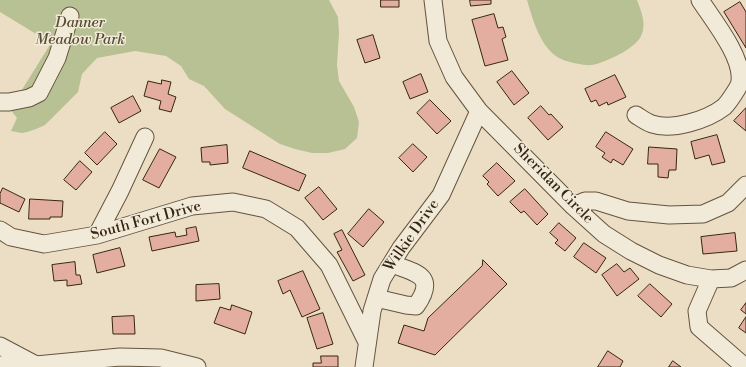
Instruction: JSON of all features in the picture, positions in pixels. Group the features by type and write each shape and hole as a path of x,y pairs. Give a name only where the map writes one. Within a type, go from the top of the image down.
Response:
{"street":[{"name":"Sheridan Circle","path":"433,0 438,41 454,78 480,111 573,206 604,234 631,251 659,265 687,275 711,279 732,278 746,270"},
{"path":"636,115 652,124 670,126 691,123 712,114 724,106 734,95 740,82 739,66 729,44 700,0"},
{"path":"0,102 24,100 39,94 57,58 70,16"},
{"name":"Wilkie Drive","path":"364,367 372,311 382,279 401,248 441,195 480,111"},
{"path":"97,235 146,137"},
{"path":"573,206 585,201 596,201 628,211 669,215 702,214 728,203 746,185"},
{"name":"South Fort Drive","path":"0,230 11,237 44,244 97,235 192,206 233,202 266,209 297,228 329,265 368,342"},
{"path":"376,298 406,306 416,306 420,300 425,285 423,277 417,273 392,264"},
{"path":"711,279 697,311 699,327 745,367"},
{"path":"0,346 36,366"},
{"path":"0,365 36,366 120,357 161,358 197,367"}],"green space":[{"name":"Danner Meadow Park","path":"0,0 329,0 338,17 339,33 337,65 339,81 354,107 359,122 357,138 345,149 328,153 312,153 280,144 225,109 204,86 189,79 181,66 166,56 135,51 97,58 82,74 78,92 45,125 22,133 11,131 17,118 10,109 51,43 0,12"},
{"path":"527,0 637,0 643,18 643,31 638,41 627,50 598,64 589,65 571,62 559,58 552,53 542,40"}],"building":[{"path":"381,0 399,0 399,7 381,7"},
{"path":"470,0 491,0 491,4 471,6"},
{"path":"740,2 746,12 746,48 724,12"},
{"path":"494,14 498,28 503,27 506,37 502,39 508,60 485,66 472,20"},
{"path":"373,35 380,58 365,63 357,40"},
{"path":"512,71 529,93 514,105 497,82"},
{"path":"421,74 428,92 410,99 403,82"},
{"path":"615,75 626,97 608,105 607,102 599,106 596,100 591,102 585,89"},
{"path":"162,80 171,82 168,94 176,97 171,112 159,109 161,101 144,96 148,81 161,84"},
{"path":"133,96 141,111 119,123 111,108"},
{"path":"430,100 451,121 437,134 417,113"},
{"path":"541,106 563,127 548,140 528,118"},
{"path":"746,108 746,131 734,121"},
{"path":"105,132 117,144 97,165 85,153"},
{"path":"606,132 633,149 623,165 613,159 611,163 602,157 605,153 596,147"},
{"path":"717,135 725,162 712,165 709,155 695,159 691,142"},
{"path":"413,144 427,157 413,172 399,158"},
{"path":"227,145 228,163 210,165 210,162 202,162 201,148"},
{"path":"649,147 677,149 676,170 669,170 668,178 658,177 658,164 648,164"},
{"path":"160,149 176,157 159,188 143,180"},
{"path":"250,151 306,175 299,191 243,168"},
{"path":"80,161 92,172 76,190 64,180"},
{"path":"497,163 515,181 498,196 487,184 489,182 483,176"},
{"path":"319,187 337,209 323,220 305,198"},
{"path":"3,188 25,199 19,212 0,203 0,194"},
{"path":"525,189 548,214 537,225 524,211 521,213 510,202"},
{"path":"30,199 63,201 62,217 50,217 50,219 29,219"},
{"path":"369,209 384,222 363,247 348,234"},
{"path":"559,223 576,238 565,251 555,243 558,240 550,233"},
{"path":"196,227 199,241 152,251 149,237 175,232 176,237 187,235 186,229"},
{"path":"342,230 365,275 353,281 337,252 342,250 334,234"},
{"path":"735,233 737,251 703,254 701,237"},
{"path":"584,243 606,258 596,273 574,257"},
{"path":"120,248 125,266 97,273 93,255"},
{"path":"483,260 507,284 435,355 398,343 404,325 424,331 428,318 482,266"},
{"path":"75,262 76,275 80,275 82,284 67,286 67,280 54,281 52,265"},
{"path":"617,264 624,272 630,268 639,279 617,296 602,275"},
{"path":"303,271 320,309 302,317 290,290 283,294 278,281"},
{"path":"219,284 220,299 196,301 196,285"},
{"path":"650,284 672,304 661,317 638,296"},
{"path":"746,303 746,314 741,310"},
{"path":"232,305 252,312 245,334 214,323 220,307 230,310"},
{"path":"323,313 333,344 317,349 307,318"},
{"path":"134,316 135,334 113,334 112,317"},
{"path":"746,317 746,333 739,328"},
{"path":"608,351 623,361 620,367 598,367"},
{"path":"321,356 338,356 338,367 313,367 313,363 321,363"},
{"path":"673,361 681,367 669,367"}]}
